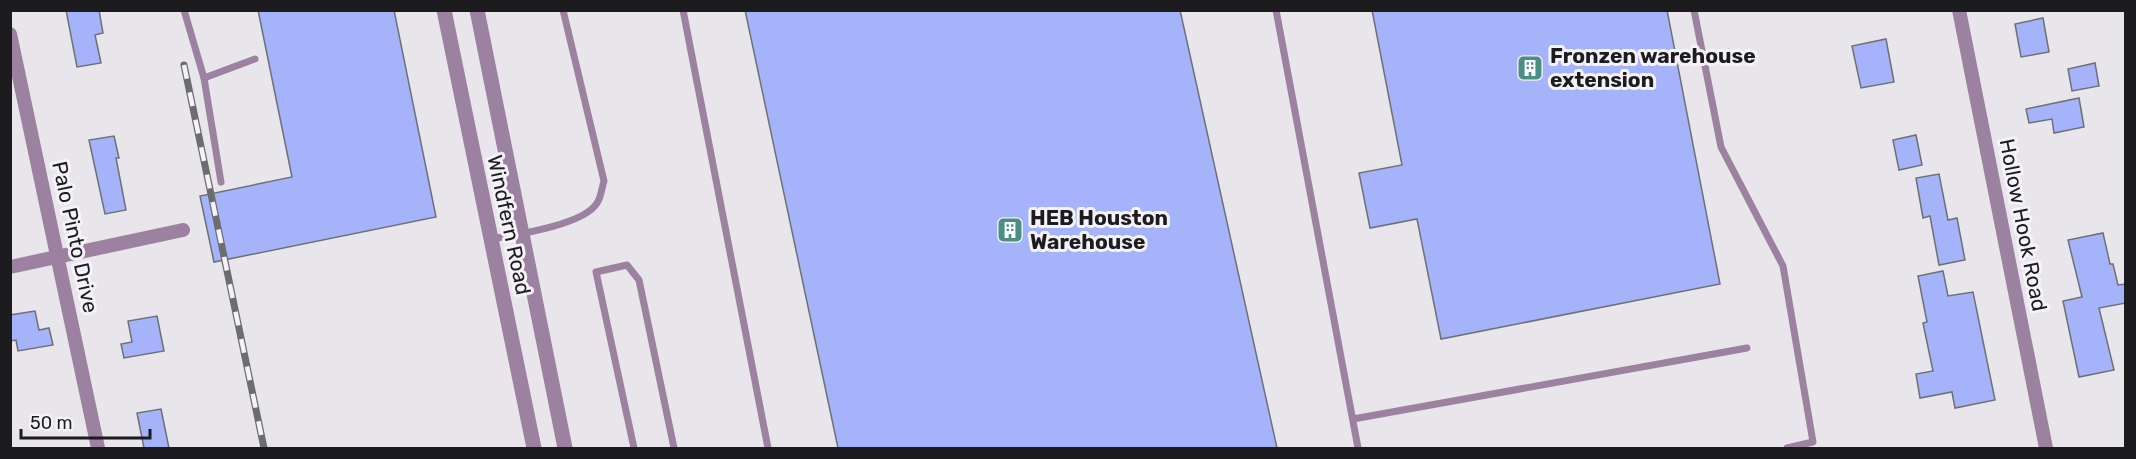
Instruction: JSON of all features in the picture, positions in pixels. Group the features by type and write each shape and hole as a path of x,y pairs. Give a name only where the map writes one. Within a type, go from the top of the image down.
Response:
{"street":[{"name":"Windfern Road","path":"444,10 534,448"},
{"name":"Windfern Road","path":"477,10 565,448"},
{"name":"Hollow Hook Road","path":"1959,10 2046,448"},
{"name":"Palo Pinto Drive","path":"10,34 98,448"},
{"path":"10,267 183,230"}],"lane":[{"path":"184,10 204,78 221,182"},
{"path":"491,239 522,234 575,219 597,204 604,180 563,10"},
{"path":"683,10 768,448"},
{"path":"1276,10 1358,448"},
{"path":"1694,10 1721,147 1783,266 1813,442 1787,448"},
{"path":"204,78 255,59"},
{"path":"634,448 596,272 627,265 639,280 674,448"},
{"path":"1353,419 1747,348"}],"building":[{"path":"66,10 99,10 103,33 95,35 101,63 77,67"},
{"path":"258,10 394,10 436,217 214,262 200,196 292,177"},
{"name":"HEB Houston Warehouse","path":"745,10 1180,10 1277,448 838,448"},
{"path":"1372,10 1667,10 1720,284 1441,339 1417,219 1370,228 1359,173 1402,165"},
{"path":"2043,18 2049,52 2021,57 2015,24"},
{"path":"1886,39 1894,82 1861,88 1852,46"},
{"path":"2095,63 2099,86 2072,91 2068,69"},
{"path":"2079,98 2084,127 2054,133 2052,119 2029,123 2026,109"},
{"path":"1916,135 1922,165 1899,170 1893,140"},
{"path":"114,136 126,210 105,214 89,140"},
{"path":"1939,174 1948,220 1957,218 1965,260 1939,265 1930,216 1923,218 1916,178"},
{"path":"2103,233 2110,264 2113,264 2118,285 2126,284 2126,303 2099,308 2114,370 2079,377 2063,301 2082,297 2068,240"},
{"path":"1943,271 1948,296 1973,292 1995,400 1955,408 1952,392 1920,398 1916,374 1933,371 1923,323 1927,322 1918,276"},
{"path":"35,311 39,330 49,328 53,345 18,351 16,340 10,341 10,315"},
{"path":"157,316 164,351 124,358 121,344 132,342 128,321"},
{"path":"161,409 169,448 144,448 137,413"}],"railway":[{"path":"184,65 264,448"}],"place":[{"name":"Fronzen warehouse extension","path":"1530,68"},
{"name":"HEB Houston Warehouse","path":"1010,230"}]}
